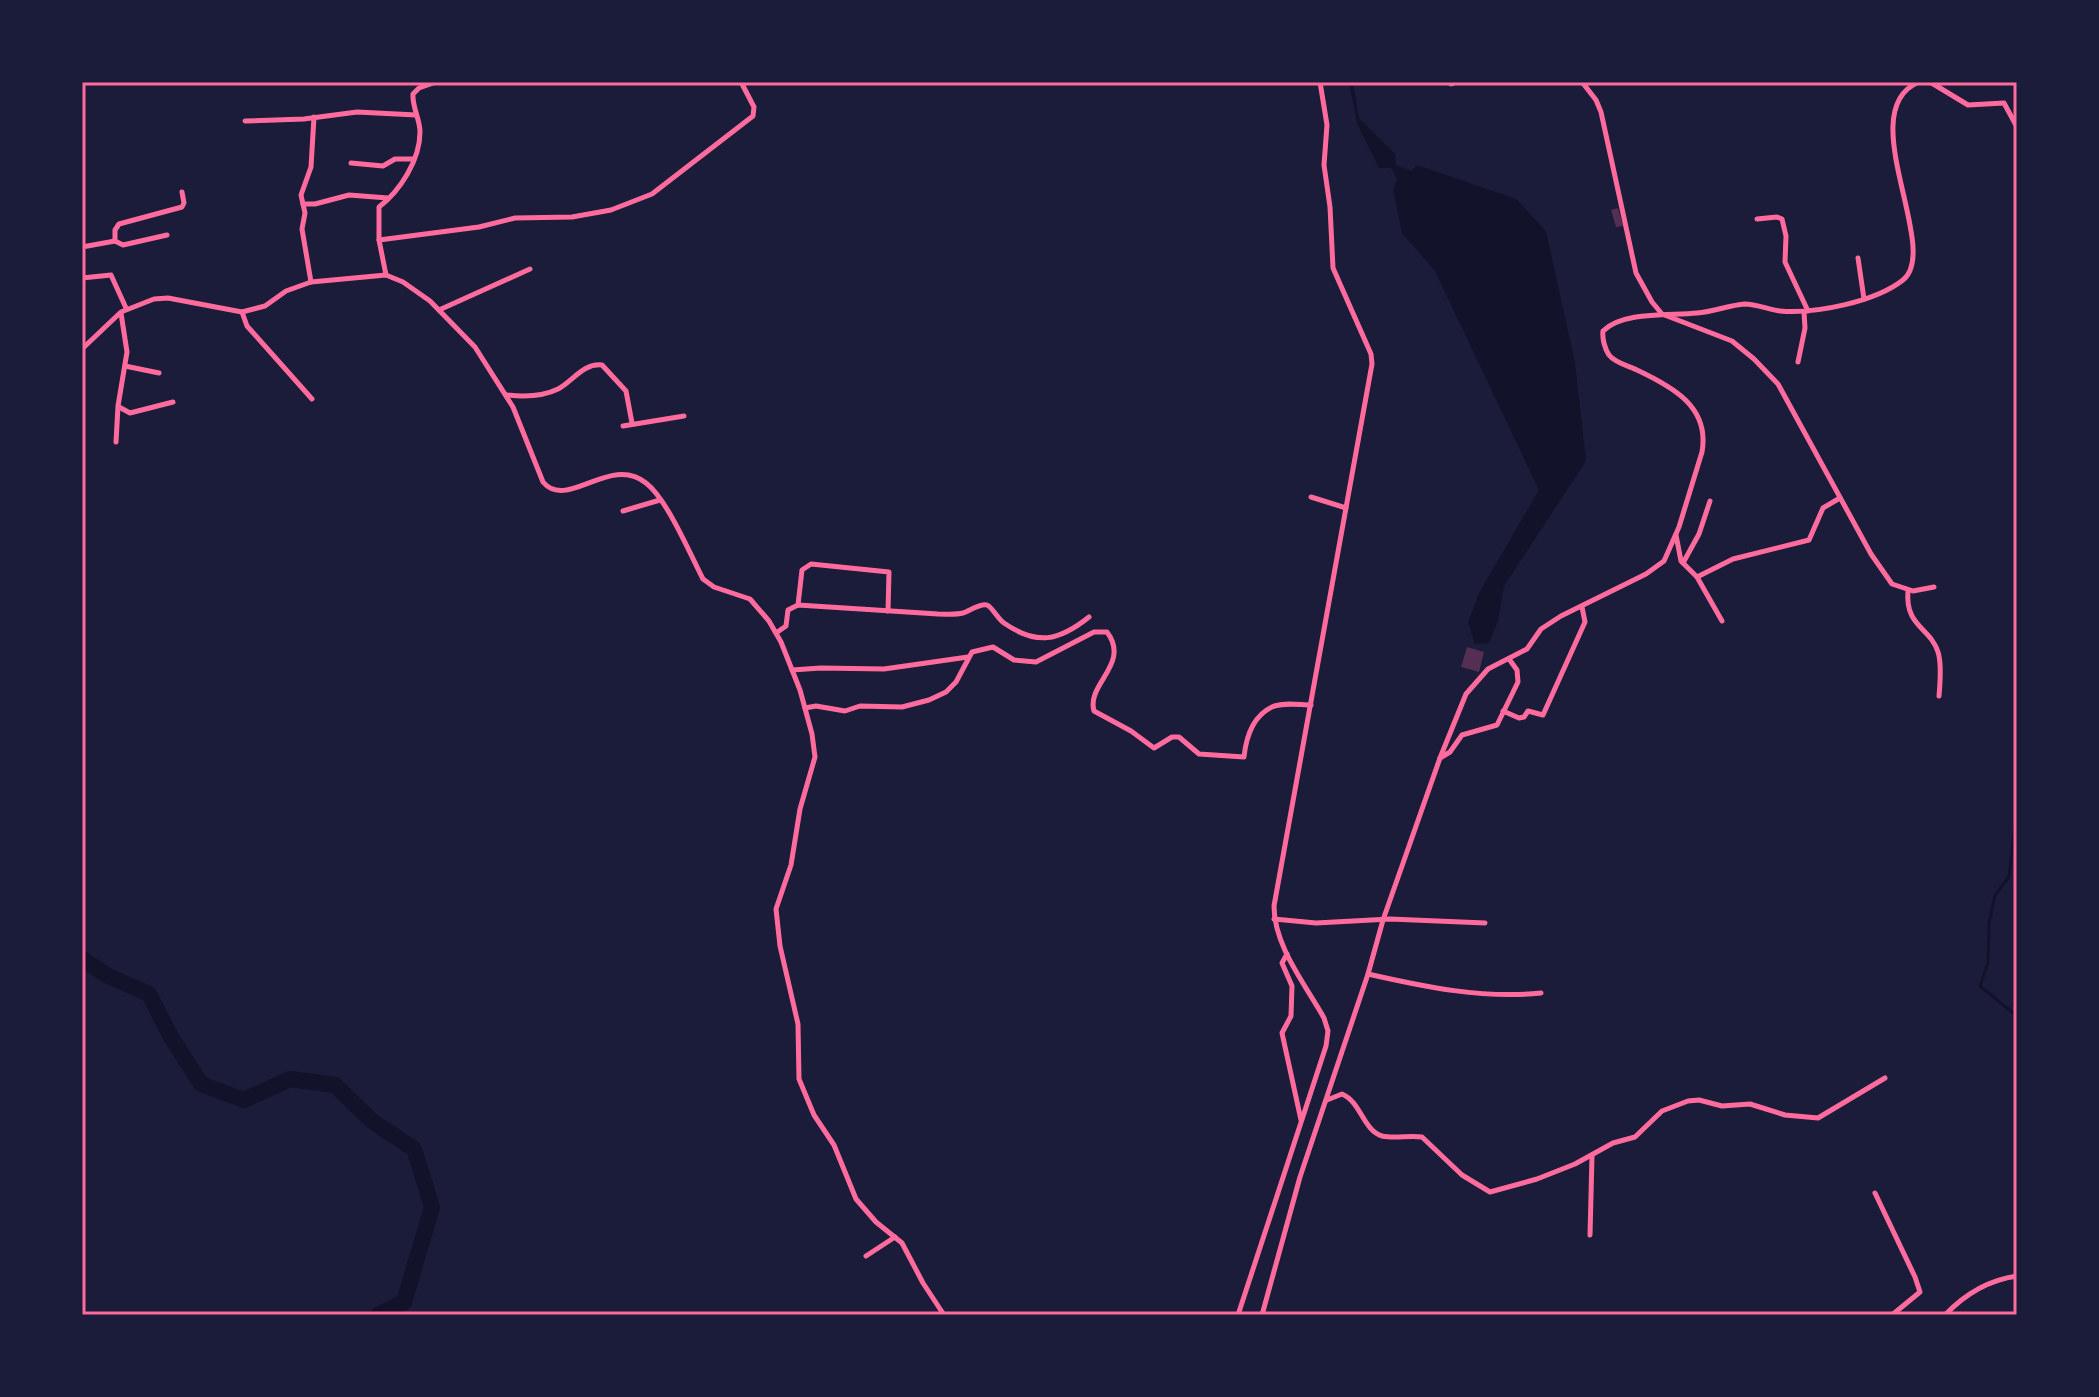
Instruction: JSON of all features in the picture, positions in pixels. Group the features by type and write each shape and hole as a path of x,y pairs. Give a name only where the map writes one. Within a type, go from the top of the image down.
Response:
{"street":[{"path":"386,275 379,240 379,207 412,167 421,131 412,98 415,91 436,82"},
{"path":"379,240 479,227 515,218 572,217 611,210 652,194 753,116 754,107 741,82"},
{"path":"1238,1315 1328,1031 1324,1018 1274,928 1274,906 1372,364 1371,354 1333,268 1324,165 1327,125 1320,82"},
{"path":"1448,82 1457,82"},
{"path":"1582,82 1601,112 1636,273 1645,292 1662,314 1732,341 1754,359 1778,384 1840,498 1892,584 1908,591 1934,587"},
{"path":"1262,1315 1300,1177 1383,920 1466,694 1488,669 1527,649 1541,629 1661,564 1676,534 1702,452 1701,418 1694,407 1652,377 1612,358 1602,334 1605,328 1619,321 1662,314 1697,313 1744,304 1777,311 1806,312 1864,299 1907,276 1912,238 1892,125 1896,106 1903,95 1919,82"},
{"path":"1930,82 1968,105 2004,103 2017,127"},
{"path":"245,121 304,119 357,112 416,115"},
{"path":"311,282 302,229 301,195 314,150 314,117"},
{"path":"351,163 383,166 395,159 414,159"},
{"path":"115,241 119,224 182,207 182,192"},
{"path":"303,204 349,195 389,198"},
{"path":"1757,219 1782,219 1786,236 1785,262 1806,312 1798,362"},
{"path":"82,247 115,241 123,245 167,235"},
{"path":"1858,258 1864,299"},
{"path":"439,310 530,269"},
{"path":"82,278 111,275 124,310 127,352 116,442"},
{"path":"82,349 124,310 154,299 168,298 242,312 265,306 286,291 311,282 386,275 403,282 439,310 475,347 506,394 528,439 543,482 549,488 564,492 600,477 622,474 647,483 665,507 703,579 714,587 750,599 776,633 792,670 805,708 815,757 800,809 791,865 776,909 780,946 798,1024 799,1079 814,1115 834,1145 856,1199 876,1222 902,1243 944,1315"},
{"path":"242,312 247,326 312,399"},
{"path":"506,394 533,396 550,392 566,385 587,367 602,365 626,391 632,423"},
{"path":"125,366 159,373"},
{"path":"118,406 130,413 173,402"},
{"path":"623,426 684,416"},
{"path":"1311,497 1346,508"},
{"path":"1697,577 1733,559 1809,540 1823,508 1840,498"},
{"path":"623,511 660,500"},
{"path":"1683,563 1699,534 1710,501"},
{"path":"1676,534 1678,553 1683,563 1697,577 1722,621"},
{"path":"798,605 802,570 811,564 889,572 888,611"},
{"path":"1908,591 1907,605 1914,622 1938,651 1941,672 1939,696"},
{"path":"776,633 786,626 788,610 798,605 959,614 984,605 1010,626 1050,639 1072,631 1089,617"},
{"path":"1503,711 1519,718 1528,711 1543,715 1585,622 1582,607"},
{"path":"805,708 816,706 845,711 860,706 902,707 929,700 946,692 956,682 972,652 993,647 1014,660 1036,662 1094,632 1107,632 1115,644 1114,656 1092,702 1094,711 1154,748 1172,737 1179,737 1195,752 1214,757 1244,757 1249,731 1263,713 1274,706 1311,705"},
{"path":"792,670 884,669 969,657"},
{"path":"1440,758 1450,752 1462,735 1497,725 1518,682 1517,670 1509,659"},
{"path":"1274,919 1316,923 1383,920 1485,923"},
{"path":"1287,953 1282,963 1292,986 1291,1016 1282,1033 1301,1122"},
{"path":"1368,974 1398,983 1462,993 1541,993"},
{"path":"1326,1100 1338,1094 1350,1097 1380,1135 1422,1137 1462,1175 1490,1192 1537,1179 1592,1156 1613,1143 1635,1137 1662,1111 1688,1101 1699,1100 1722,1106 1750,1104 1785,1115 1818,1118 1885,1078"},
{"path":"1590,1235 1592,1156"},
{"path":"1875,1193 1920,1292 1892,1315"},
{"path":"866,1256 895,1237"},
{"path":"1945,1315 1962,1299 1982,1287 2002,1278 2017,1276"}],"shaded area":[{"path":"1349,82 1353,82 1359,118 1395,154 1396,165 1411,171 1417,165 1516,199 1546,231 1575,363 1586,461 1504,586 1498,621 1489,643 1475,644 1468,623 1479,593 1539,490 1435,271 1402,233 1393,190 1397,179 1391,168 1379,168 1357,123"}],"building":[{"path":"1618,208 1623,226 1616,227 1611,210"},
{"path":"1467,647 1484,652 1479,672 1461,667"}],"waterway":[{"path":"2017,808 2009,877 1995,895 1989,923 1988,963 1980,986 2017,1016"},
{"path":"82,959 108,976 149,994 171,1037 201,1084 244,1100 290,1079 335,1085 372,1121 414,1149 432,1207 404,1302 378,1315"}]}
